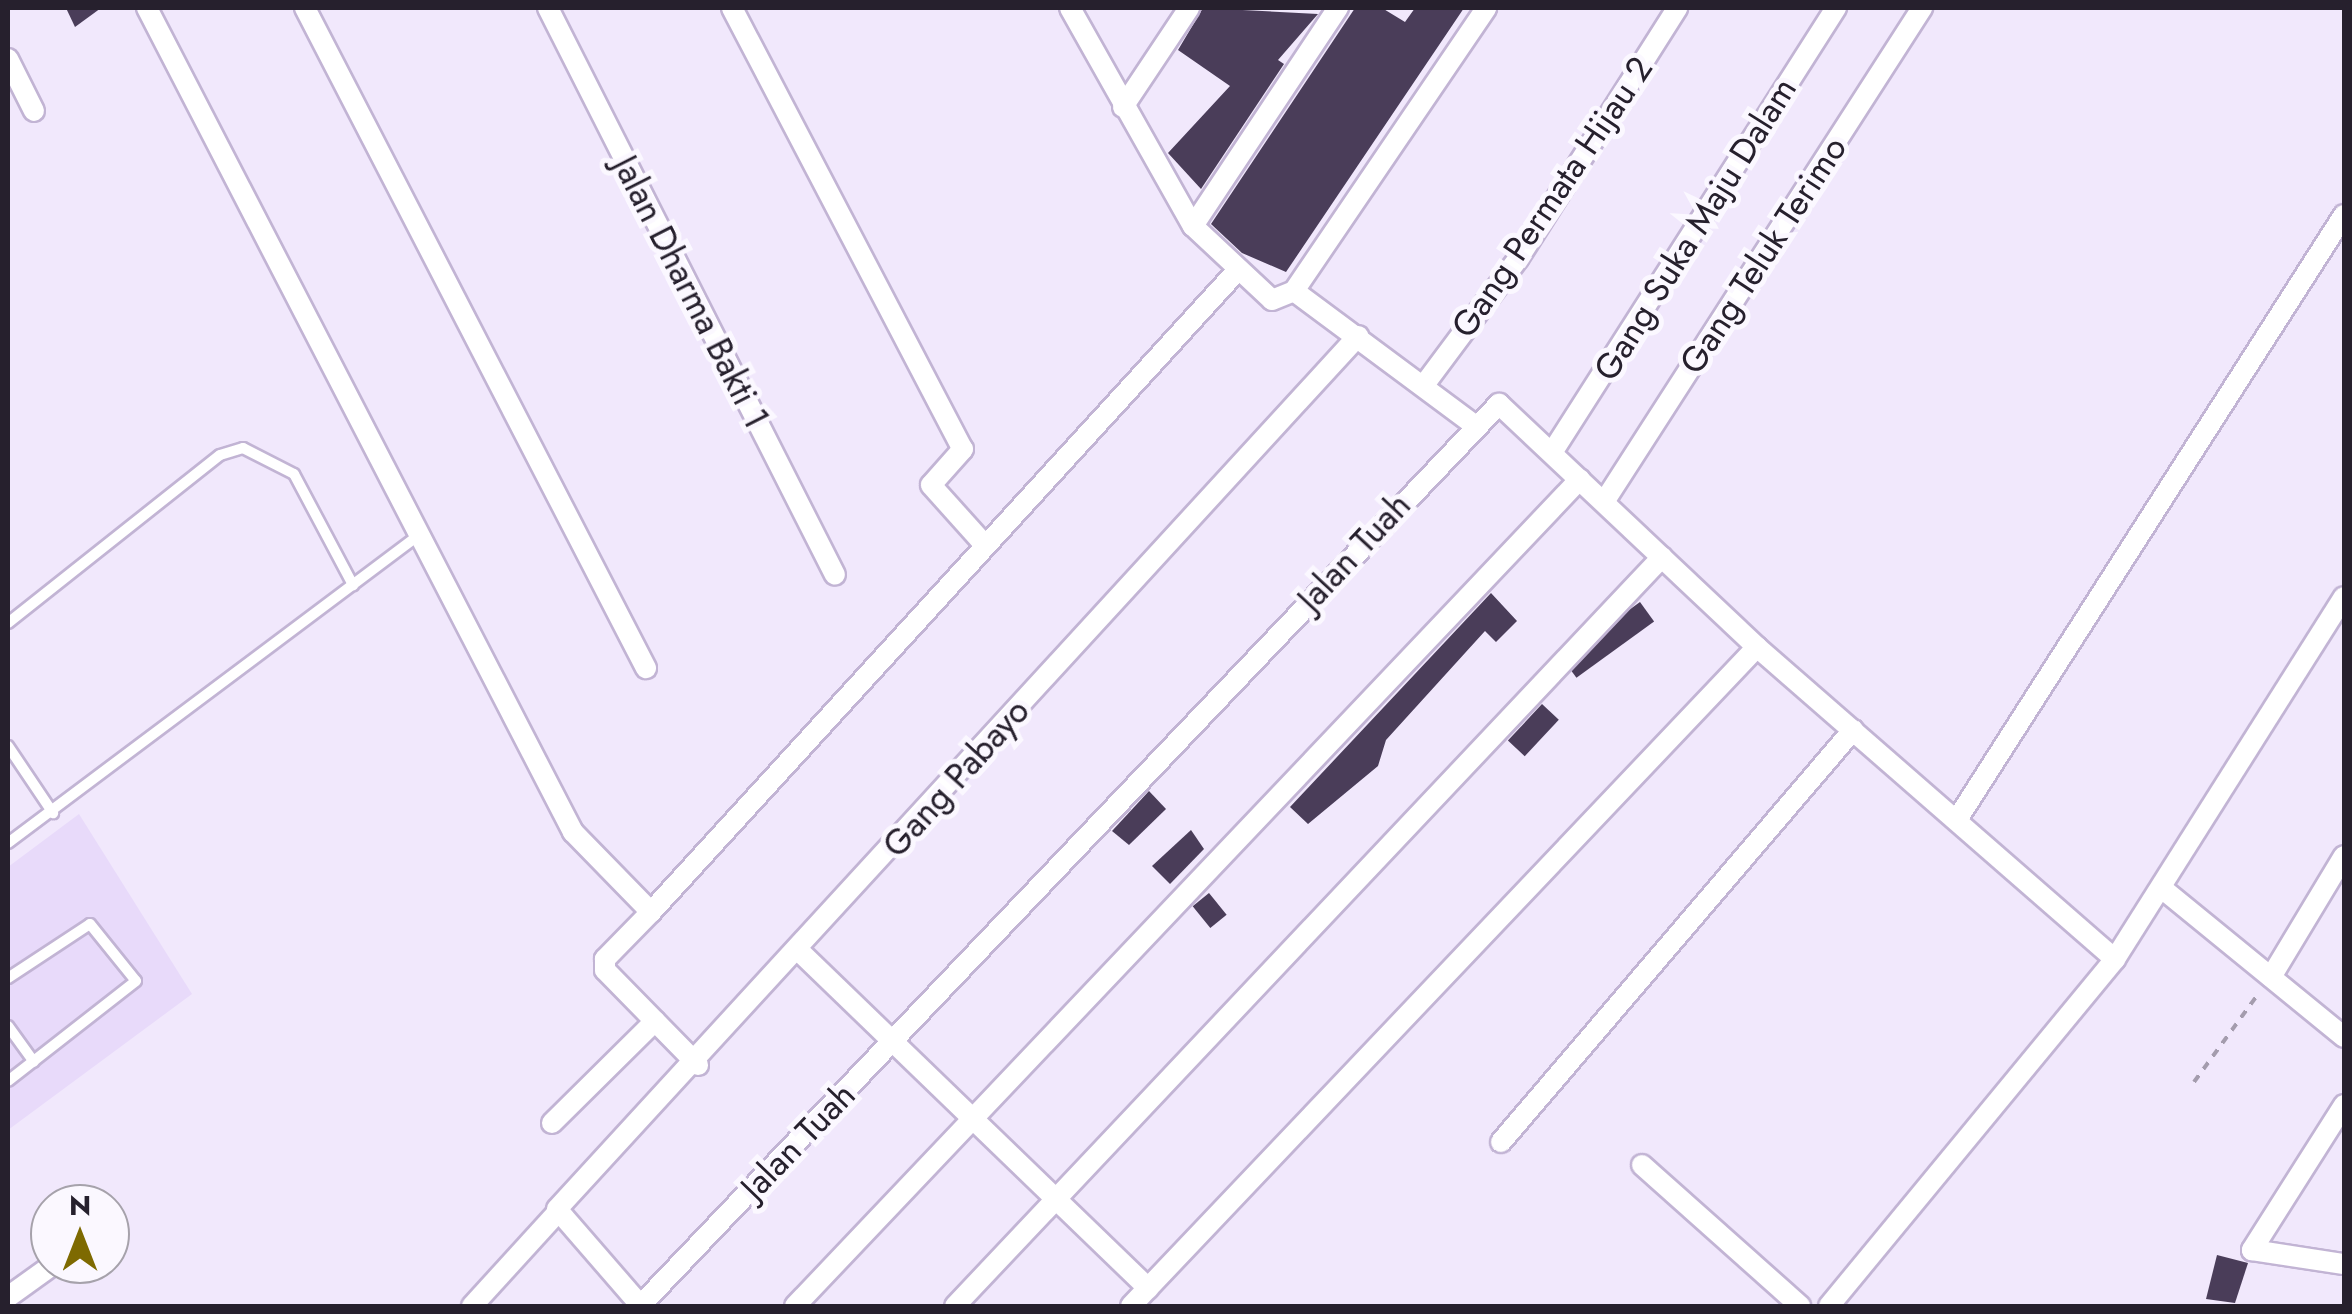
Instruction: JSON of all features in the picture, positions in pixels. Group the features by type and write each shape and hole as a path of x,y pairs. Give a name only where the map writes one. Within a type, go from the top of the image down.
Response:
{"street":[{"path":"147,8 572,832 651,912"},
{"path":"305,8 646,668"},
{"name":"Jalan Dharma Bakti 1","path":"548,8 835,575"},
{"path":"732,8 963,449 931,485 984,544"},
{"path":"1070,8 1193,226 1236,272 1287,295 1358,336 1473,424 1507,406 1757,648 1958,818 2114,959"},
{"path":"1123,107 1190,8"},
{"path":"1193,226 1338,8"},
{"path":"1287,295 1486,8"},
{"name":"Gang Permata Hijau 2","path":"1424,384 1518,259 1676,8"},
{"name":"Gang Suka Maju Dalam","path":"1554,451 1836,8"},
{"name":"Gang Teluk Terimo","path":"1604,502 1922,8"},
{"path":"8,59 34,111"},
{"path":"1958,818 2344,216"},
{"path":"698,1065 604,966 984,544 1236,272"},
{"name":"Gang Pabayo","path":"472,1306 698,1065 798,950 1358,336"},
{"name":"Jalan Tuah","path":"640,1306 890,1046 1473,424"},
{"path":"795,1306 1580,479"},
{"path":"955,1306 1662,557"},
{"path":"1829,1306 2114,959 2164,890 2338,625 2344,596"},
{"path":"1131,1306 1757,648"},
{"path":"1501,1142 1853,730"},
{"path":"2271,977 2344,856"},
{"path":"2164,890 2344,1037"},
{"path":"798,950 890,1046 1148,1288"},
{"path":"552,1124 655,1022"},
{"path":"2344,1106 2252,1245 2254,1253 2344,1264"},
{"path":"1642,1165 1800,1306"},
{"path":"558,1216 640,1306"},
{"path":"8,1297 30,1281"}],"lane":[{"path":"8,623 220,455 243,448 294,474 352,586"},
{"path":"8,843 419,535"},
{"path":"8,746 53,813"},
{"path":"8,978 90,924 136,981 8,1080"},
{"path":"8,1026 34,1062"}],"path":[{"path":"2194,1082 2271,977"}],"shaded area":[{"path":"79,814 192,994 8,1130 8,867"}],"building":[{"path":"66,8 101,8 75,27"},
{"path":"1203,8 1318,14 1278,60 1284,64 1201,189 1168,153 1230,86 1178,50"},
{"path":"1355,8 1382,8 1405,22 1415,8 1464,8 1286,272 1242,253 1211,224"},
{"path":"1491,593 1517,621 1496,642 1485,631 1386,740 1378,766 1308,824 1290,807"},
{"path":"1640,602 1654,621 1576,678 1562,658"},
{"path":"1542,704 1559,720 1525,756 1508,741"},
{"path":"1149,791 1166,809 1129,845 1112,831"},
{"path":"1191,830 1204,849 1170,884 1152,866"},
{"path":"1209,893 1227,915 1210,928 1193,906"},
{"path":"2217,1255 2248,1263 2235,1303 2206,1299"}]}
